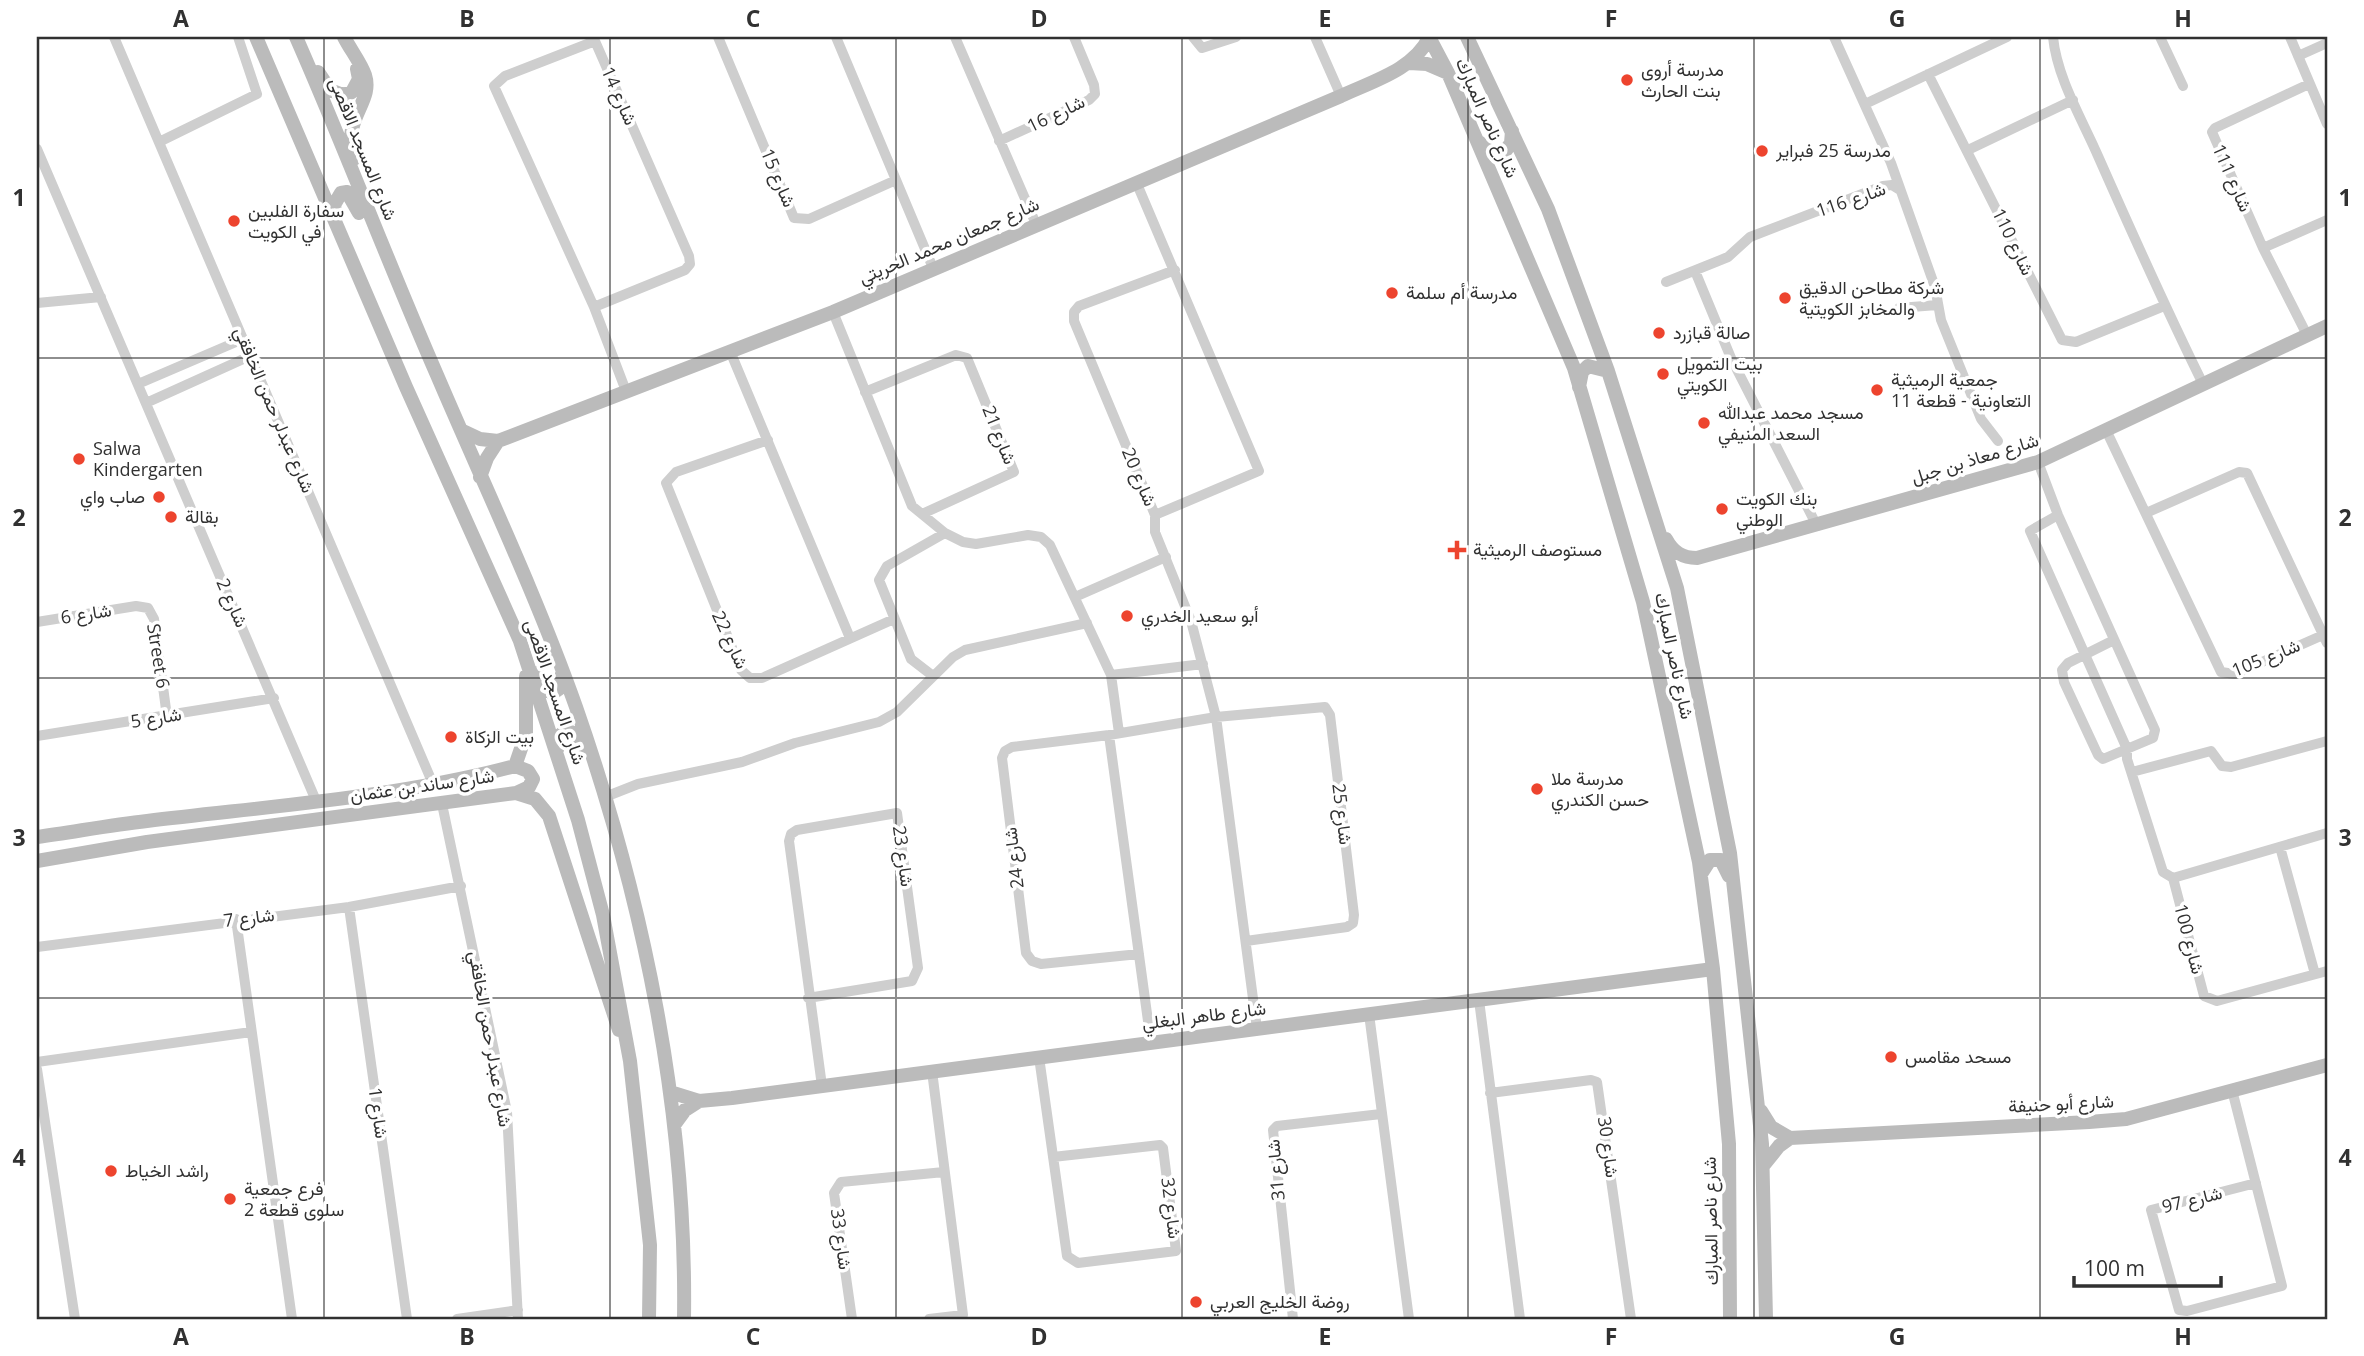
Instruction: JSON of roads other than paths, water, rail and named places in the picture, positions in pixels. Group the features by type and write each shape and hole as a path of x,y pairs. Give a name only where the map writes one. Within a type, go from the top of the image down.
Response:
{"street":[{"name":"شارع عبدلر حمن الخافقي","path":"114,37 433,784"},
{"path":"159,142 257,94 246,53 238,37"},
{"path":"344,37 365,75 364,101 353,119 350,148 373,223"},
{"name":"شارع 15","path":"718,37 794,218 809,219 896,180"},
{"path":"836,37 933,268"},
{"path":"955,37 1035,224"},
{"name":"شارع 16","path":"999,141 1088,100 1094,94 1094,85 1074,37"},
{"path":"1193,37 1202,48 1236,37"},
{"path":"1315,37 1341,96"},
{"name":"شارع جمعان محمد الحريتي","path":"499,441 833,312 1341,96 1409,63 1420,55 1429,37"},
{"name":"شارع ناصر المبارك","path":"1429,37 1448,73 1574,368 1643,602 1700,874 1713,969 1729,1144 1730,1319"},
{"name":"شارع ناصر المبارك","path":"1467,37 1548,209 1608,371 1661,530 1677,588 1730,852 1759,1108 1766,1319"},
{"path":"1834,37 1866,104 1900,191"},
{"path":"1866,104 2007,37"},
{"path":"2053,37 2056,56 2073,100 2164,306 2203,384"},
{"path":"2160,37 2183,86"},
{"path":"2290,37 2327,124"},
{"path":"297,39 330,90 343,96 352,92 359,79 356,60"},
{"name":"شارع المسجد الاقصى","path":"297,39 562,672 604,793 641,930 670,1092 683,1315"},
{"path":"246,53 258,40"},
{"name":"شارع المسجد الاقصى","path":"258,40 475,545 520,641 578,820 603,915 630,1061 650,1245 649,1319"},
{"name":"شارع 14","path":"594,307 685,270 690,264 689,256 595,41 505,76 494,86 594,307 626,391"},
{"path":"2298,56 2327,43"},
{"path":"1409,63 1427,64 1448,73"},
{"path":"1928,74 1968,150 2073,100"},
{"name":"شارع 111","path":"2307,335 2263,248 2213,130 2309,85"},
{"path":"1476,138 1487,150 1500,154 1509,147 1512,130"},
{"name":"شارع 2","path":"37,149 317,803"},
{"name":"شارع 110","path":"1968,150 2062,340 2076,342 2164,306"},
{"name":"شارع 20","path":"1137,184 1175,270 1259,471 1155,515 1074,321 1074,312 1079,306 1175,270"},
{"name":"شارع 116","path":"1666,282 1731,256 1743,242 1753,236 1886,185 1900,191 1934,282 1937,305 1981,419 1998,441"},
{"path":"337,223 334,205 337,195 347,192 388,277 406,300"},
{"path":"2263,248 2327,220"},
{"path":"1696,271 1726,347 1817,526"},
{"path":"37,303 101,297"},
{"path":"1899,308 1937,305"},
{"path":"833,312 908,498 945,533 963,542 976,544 1028,536 1041,537 1050,545 1111,675 1114,734 1151,1043"},
{"name":"شارع معاذ بن جبل","path":"1696,558 2038,462 2327,326"},
{"path":"138,384 243,339"},
{"path":"730,351 850,638 894,619"},
{"name":"شارع 21","path":"865,392 956,355 967,358 1014,472 922,514"},
{"path":"146,403 250,356"},
{"path":"1579,390 1583,372 1588,366 1608,371"},
{"name":"شارع 105","path":"2106,430 2221,672 2235,674 2325,639 2246,473 2239,472 2146,513"},
{"path":"463,431 480,439 499,441 487,458 480,477"},
{"name":"شارع 22","path":"768,440 676,472 666,483 741,670 750,678 762,678 850,638"},
{"path":"2038,462 2058,515 2155,730 2153,738 2107,758 2100,757 2064,682 2064,666 2114,640"},
{"path":"1155,515 1155,532 1191,621 1216,717 1257,1029"},
{"path":"2058,515 2030,531 2127,749 2127,759 2163,872 2173,878 2327,833"},
{"path":"1661,530 1671,549 1696,558 1681,573 1677,588"},
{"path":"933,676 913,662 880,585 881,572 945,533"},
{"path":"1075,597 1166,557"},
{"name":"شارع 6","path":"37,622 136,606"},
{"name":"Street 6","path":"136,606 148,608 154,619 167,717"},
{"path":"557,756 558,737 561,732 570,731 604,793 742,762 795,743 866,727 897,712 953,657 965,650 1087,623"},
{"path":"520,641 546,690 557,692 562,684 562,672"},
{"name":"شارع ساند بن عثمان","path":"37,838 146,821 317,803 433,784 515,766 526,734 526,661"},
{"path":"1111,675 1203,664"},
{"name":"شارع 5","path":"37,736 274,698"},
{"name":"شارع 25","path":"1163,725 1318,706 1325,707 1330,715 1353,923 1347,927 1246,941"},
{"name":"شارع 24","path":"1139,954 1041,964 1032,961 1026,953 1002,758 1005,751 1013,747 1163,725"},
{"path":"2132,772 2208,751 2215,753 2222,766 2231,767 2327,741"},
{"path":"515,766 528,771 533,779 529,787 516,793"},
{"name":"شارع ساند بن عثمان","path":"37,861 147,842 516,793 535,799 549,816 630,1061"},
{"name":"شارع عبدلر حمن الخافقي","path":"442,804 507,1112 518,1315"},
{"name":"شارع 23","path":"808,998 912,981 916,975 918,968 897,813 797,830 791,834 789,841 808,998 822,1086"},
{"path":"146,821 141,828 147,842"},
{"path":"102,828 108,834 109,843 104,851"},
{"path":"2280,847 2315,974"},
{"path":"1700,874 1710,860 1721,860 1732,880"},
{"name":"شارع 100","path":"2173,878 2204,996 2209,1000 2217,1001 2327,971"},
{"name":"شارع 7","path":"37,947 349,906 461,886"},
{"name":"شارع 1","path":"349,906 407,1319"},
{"path":"236,919 292,1319"},
{"name":"شارع طاهر البغلي","path":"670,1092 699,1101 1713,969"},
{"path":"1479,1000 1520,1319"},
{"path":"1369,1014 1409,1319"},
{"path":"37,1062 251,1032"},
{"name":"شارع 32","path":"1039,1057 1053,1157 1067,1256 1071,1262 1078,1264 1177,1251 1163,1148 1160,1145 1053,1157"},
{"name":"شارع أبو حنيفة","path":"1790,1138 2126,1119 2327,1065"},
{"path":"37,1069 75,1319"},
{"path":"929,1319 963,1315 932,1071"},
{"name":"شارع 30","path":"1490,1093 1591,1080 1597,1082 1630,1319"},
{"name":"شارع 97","path":"2232,1090 2256,1183 2282,1286 2187,1311 2179,1310 2151,1210 2256,1183"},
{"path":"674,1125 685,1110 699,1101"},
{"path":"1759,1108 1771,1127 1790,1138 1779,1146 1763,1166"},
{"name":"شارع 31","path":"1293,1319 1273,1130 1277,1126 1381,1114"},
{"name":"شارع 33","path":"852,1319 835,1186 841,1182 944,1172"},
{"path":"650,1245 658,1319"},
{"path":"457,1319 518,1315"}],"place":[{"name":"مدرسة أروى بنت الحارث","path":"1627,80"},
{"name":"مدرسة 25 فبراير","path":"1762,151"},
{"name":"سفارة الفلبين في الكويت","path":"234,221"},
{"name":"مدرسة أم سلمة","path":"1392,293"},
{"name":"شركة مطاحن الدقيق والمخابز الكويتية","path":"1785,298"},
{"name":"صالة قبازرد","path":"1659,333"},
{"name":"بيت التمويل الكويتي","path":"1663,374"},
{"name":"جمعية الرميثية التعاونية - قطعة 11","path":"1877,390"},
{"name":"مسجد محمد عبدالله السعد المنيفي","path":"1704,423"},
{"name":"Salwa Kindergarten","path":"79,459"},
{"name":"صاب واي","path":"159,497"},
{"name":"بنك الكويت الوطني","path":"1722,509"},
{"name":"بقالة","path":"171,517"},
{"name":"مستوصف الرميثية","path":"1457,550"},
{"name":"أبو سعيد الخدري","path":"1127,616"},
{"name":"بيت الزكاة","path":"451,737"},
{"name":"مدرسة ملا حسن الكندري","path":"1537,789"},
{"name":"مسحد مقامس","path":"1891,1057"},
{"name":"راشد الخياط","path":"111,1171"},
{"name":"فرع جمعية سلوى قطعة 2","path":"230,1199"},
{"name":"روضة الخليج العربي","path":"1196,1302"}]}
